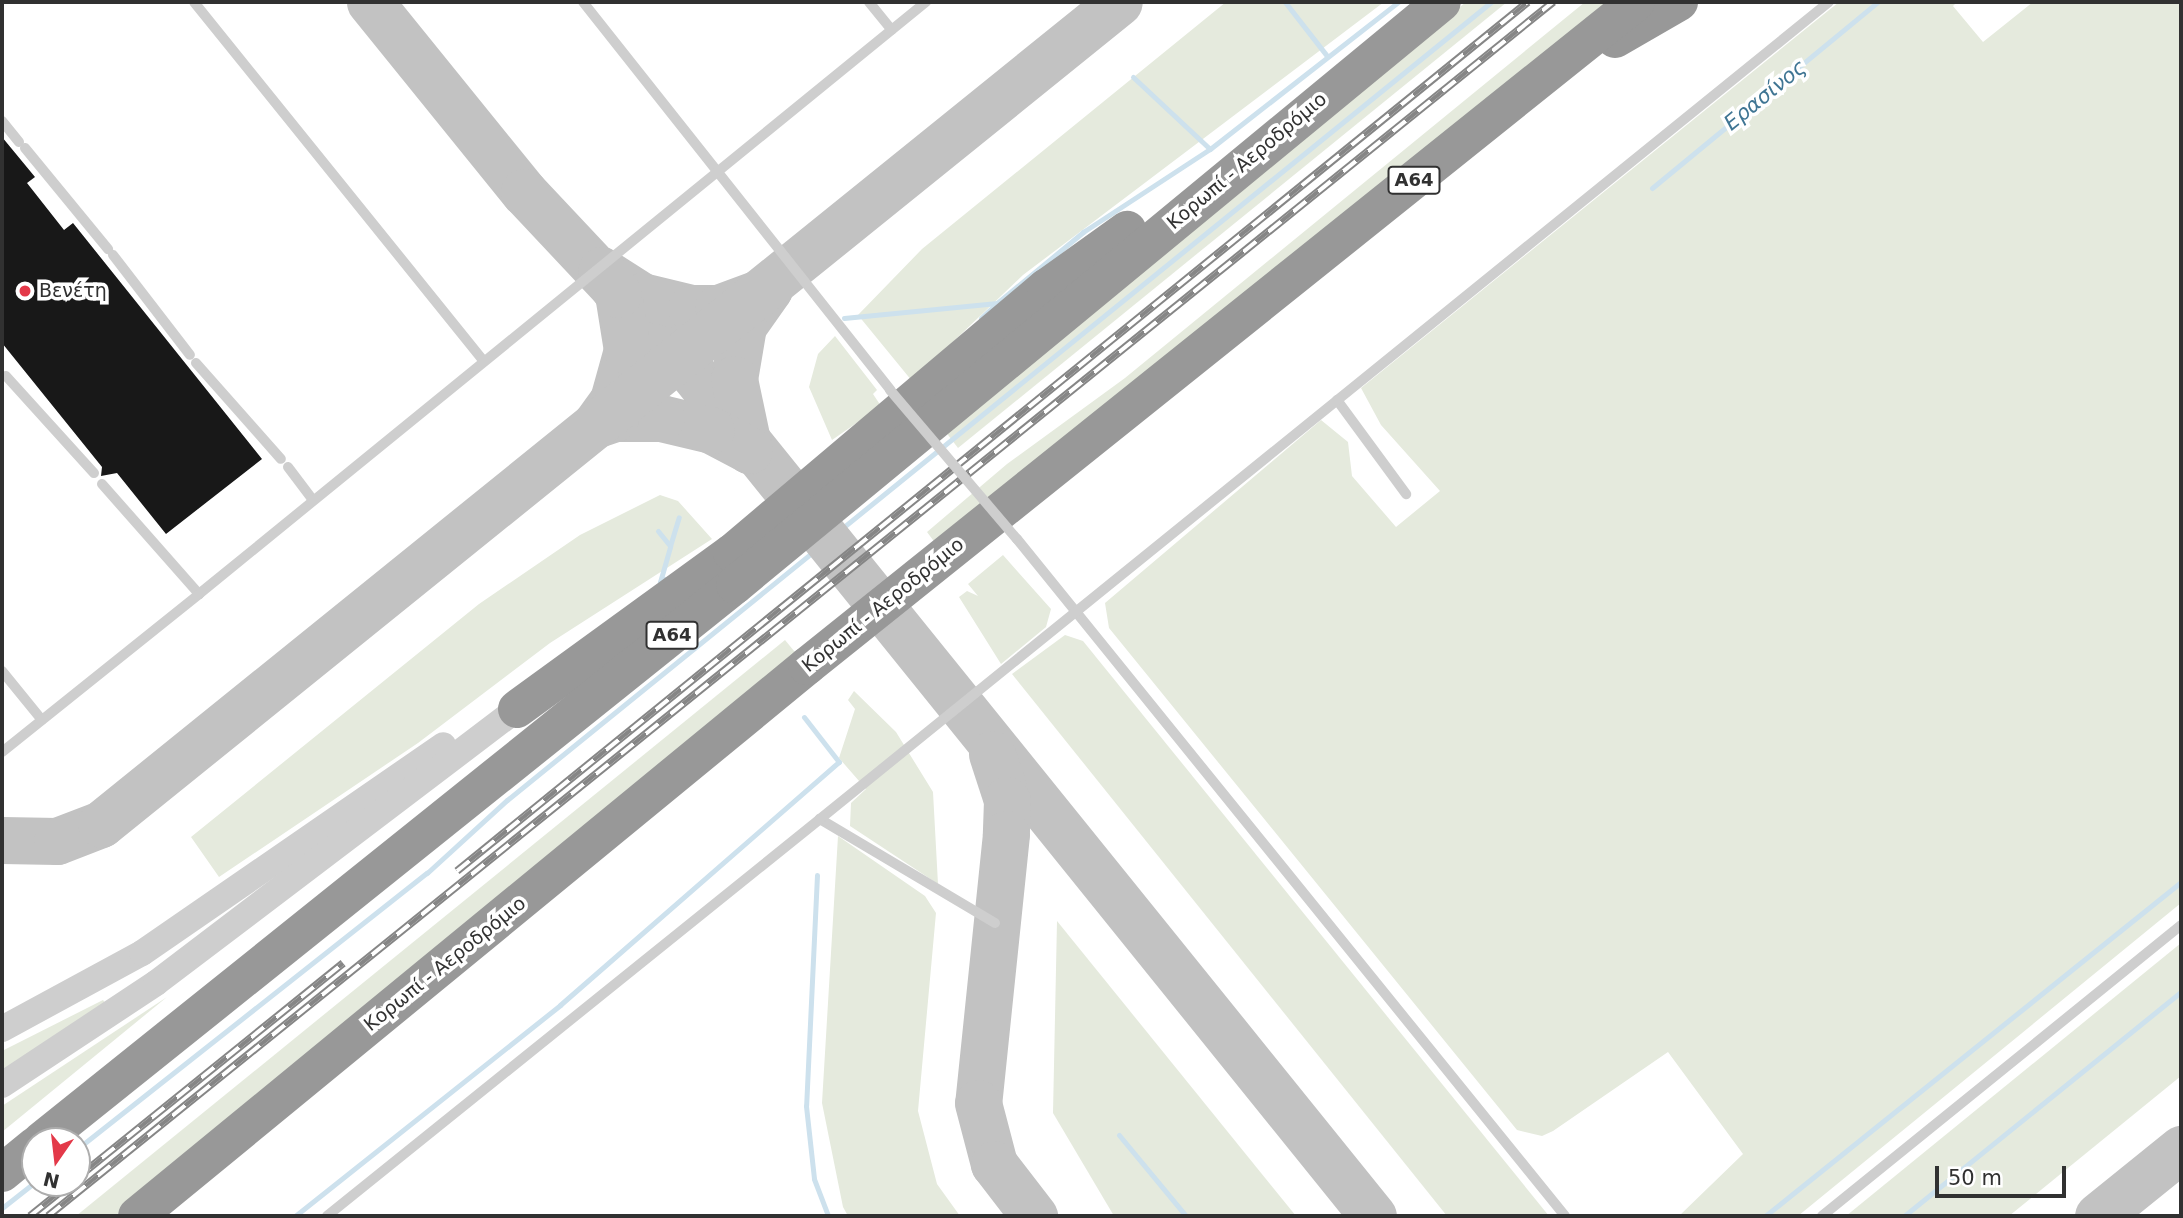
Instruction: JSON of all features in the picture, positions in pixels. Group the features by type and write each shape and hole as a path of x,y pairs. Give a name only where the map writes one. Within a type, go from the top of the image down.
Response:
{"highway":[{"name":"Κορωπί - Αεροδρόμιο","path":"58,1127 735,585 1442,2"},
{"name":"Κορωπί - Αεροδρόμιο","path":"137,1216 807,666 1636,2"},
{"path":"1550,71 1679,2"},
{"path":"517,709 733,553 1046,288 1296,120"},
{"path":"2,1173 21,1157"}],"street":[{"path":"2,1029 142,953 467,729 517,709"},
{"path":"2,1085 156,983 517,709"}],"lane":[{"path":"194,2 484,361"},
{"path":"583,2 722,173 890,390 1076,609 1565,1216"},
{"path":"869,2 892,30"},
{"path":"2,752 484,361 722,173 926,2"},
{"path":"327,1216 1829,2"},
{"path":"2,121 110,252 193,359 313,500"},
{"path":"6,376 94,473"},
{"path":"1337,400 1406,494"},
{"path":"102,484 199,594"},
{"path":"2,671 41,720"},
{"path":"820,819 995,923"},
{"path":"1822,1216 2181,925"}],"shaded area":[{"path":"1226,2 1384,2 1023,275 912,381 858,315 922,249"},
{"path":"1466,2 1507,2 958,448 945,431"},
{"path":"1585,2 1615,2 936,544 927,532 1007,464 1125,378"},
{"path":"1839,2 1957,2 1953,6 1983,42 2033,2 2181,2 2181,903 1798,1216 1679,1216 1743,1154 1668,1052 1553,1131 1542,1136 1517,1130 1109,628 1105,603 1321,420 1348,442 1352,476 1396,527 1440,491 1381,425 1361,388"},
{"path":"835,336 877,390 873,394 881,406 832,440 809,387 818,354"},
{"path":"660,495 678,501 712,539 550,643 418,743 219,877 191,837 479,604 580,535"},
{"path":"1003,555 1051,609 1046,627 1001,664 959,597 967,591 978,596 968,584"},
{"path":"1065,635 1083,641 1549,1216 1447,1216 1012,674"},
{"path":"785,640 799,657 501,905 115,1216 76,1216"},
{"path":"854,691 896,732 933,792 938,884 850,826 851,803 866,789 839,758 855,709 848,700"},
{"path":"838,836 925,896 936,913 918,1111 937,1184 960,1216 848,1216 843,1207 822,1103"},
{"path":"1057,921 1296,1216 1114,1216 1053,1113"},
{"path":"2181,943 2181,1076 2009,1216 1846,1216"},
{"path":"167,997 2,1132 2,1106"},
{"path":"103,1000 110,1009 2,1078 2,1051"}],"building":[{"path":"2,137 35,177 27,183 64,230 73,223 262,459 166,534 117,473 101,476 102,467 2,343"}],"waterway":[{"path":"1285,2 1327,56"},
{"path":"997,303 1083,232 1210,149 1398,2"},
{"path":"91,1138 427,873 507,800 1491,2"},
{"name":"Ερασίνος","path":"1652,188 1878,2"},
{"path":"1133,77 1210,149"},
{"path":"844,318 997,303 981,318"},
{"path":"658,531 670,546 679,517"},
{"path":"664,579 660,582 670,546"},
{"path":"295,1216 560,1005 839,762 804,717"},
{"path":"817,875 806,1106 814,1179 828,1216"},
{"path":"1765,1216 2181,882"},
{"path":"1904,1216 2181,992"},
{"path":"1119,1135 1186,1216"},
{"path":"2,1208 21,1193"}],"taxiway":[{"path":"370,2 524,192 682,360 1373,1216"},
{"path":"2,840 57,841 101,824 1119,2"},
{"path":"601,270 642,296 691,308 718,308 769,289 743,326 734,379 749,450 711,430 661,418 615,418 595,425 613,400 627,350 618,294 601,270"},
{"path":"992,754 1007,800 1006,834 978,1103 994,1164 1034,1216"},
{"path":"2098,1216 2181,1149"}],"railway":[{"path":"457,871 1528,2"},
{"path":"48,1216 1553,2"},
{"path":"91,1167 343,963"},
{"path":"30,1216 54,1197"}],"place":[{"name":"Βενέτη","path":"25,291"}]}
